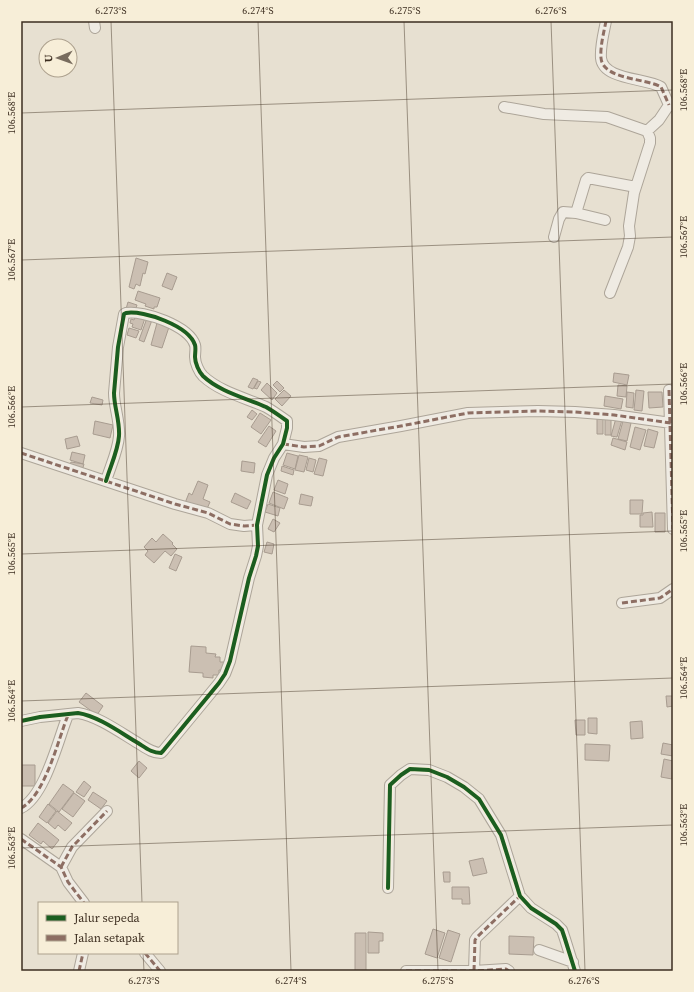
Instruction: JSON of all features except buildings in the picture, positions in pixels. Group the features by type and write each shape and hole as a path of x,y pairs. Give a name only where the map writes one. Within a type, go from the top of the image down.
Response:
{"street":[{"path":"606,21 601,51 601,58 604,66 612,73 662,87 671,106 647,131"},
{"path":"504,107 544,114 607,117 647,131 650,138 650,143 634,193 629,226 630,236 628,248 610,293"},
{"path":"576,213 586,180 588,178 636,187"},
{"path":"554,236 559,219 563,212 576,213 605,220"},
{"path":"21,721 78,713 89,716 156,753 161,753 163,751 219,683 228,667 249,578 256,556 258,546 257,525 267,475 274,458 283,444 287,428 286,421 268,408 220,388 203,376 198,370 195,358 195,346 190,336 182,329 149,316 128,312 124,314 118,347 114,393 118,417 119,436 106,481"},
{"path":"669,390 673,529"},
{"path":"283,444 304,447 319,446 338,437 468,413 538,410 614,415 671,423"},
{"path":"21,453 208,513 230,524 244,526 257,525"},
{"path":"622,603 660,598 673,589"},
{"path":"21,808 30,802 44,782 68,715"},
{"path":"388,888 390,785 401,774 410,769 433,771 448,777 479,799 501,835 520,896 531,908 556,924 562,930 574,967"},
{"path":"61,867 72,847 107,811"},
{"path":"21,839 61,867 68,882 83,902"},
{"path":"474,971 477,937 520,896"},
{"path":"539,950 574,967"},
{"path":"79,971 83,954"},
{"path":"146,954 160,971"},
{"path":"406,971 474,971 506,969 509,971"}],"marked path":[{"path":"606,21 601,49 601,58 604,65 609,71 661,87 669,105"},
{"path":"669,390 673,529"},
{"path":"283,444 304,447 319,446 338,437 468,413 538,411 575,412 614,415 671,423"},
{"path":"21,453 175,504 208,513 230,524 244,526 257,525"},
{"path":"622,603 660,598 673,589"},
{"path":"21,808 30,802 44,780 68,715"},
{"path":"61,867 72,847 107,811"},
{"path":"21,839 61,867 68,882 83,902"},
{"path":"474,971 475,940 520,896"},
{"path":"79,971 83,954"},
{"path":"146,954 160,971"},
{"path":"406,971 474,971 506,969 509,971"}],"cycle path":[{"path":"21,721 40,717 78,713 101,721 152,751 158,753 163,751 219,683 225,674 230,661 258,546 257,525 267,475 274,458 283,444 287,421 266,407 225,390 210,382 203,376 196,362 195,345 191,338 184,332 175,326 154,317 144,314 126,313 124,314 118,347 114,393 119,425 119,436 116,453 106,481"},
{"path":"388,888 390,785 410,769 429,770 447,777 464,787 479,799 501,835 520,896 531,908 556,924 562,930 575,971"}]}
